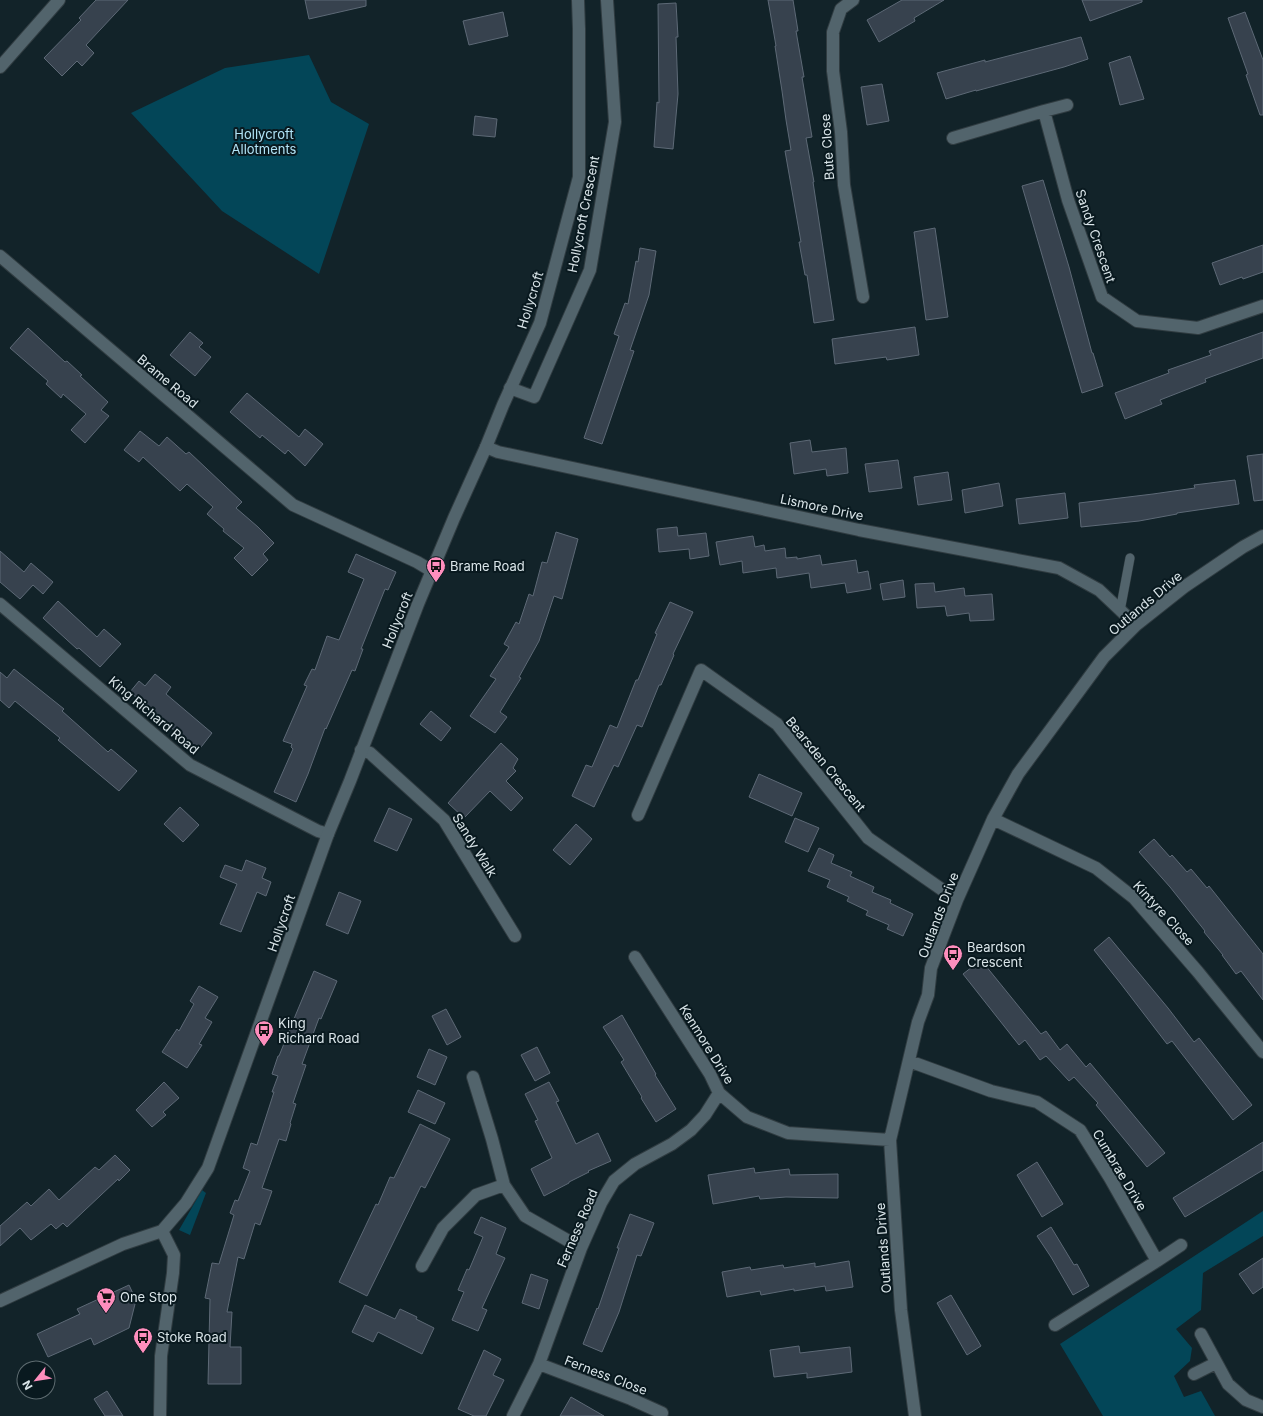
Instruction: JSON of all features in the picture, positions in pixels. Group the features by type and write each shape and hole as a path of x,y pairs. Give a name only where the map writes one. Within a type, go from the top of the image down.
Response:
{"street":[{"path":"0,67 59,0"},
{"name":"Hollycroft","path":"162,1231 186,1203 208,1168 328,834 361,750 454,518 486,447 510,388 540,323 579,177 578,0"},
{"name":"Hollycroft Crescent","path":"510,388 534,398 590,270 615,122 607,0"},
{"name":"Bute Close","path":"853,0 841,9 833,32 833,71 841,132 844,185 863,297"},
{"path":"953,138 1067,105"},
{"name":"Sandy Crescent","path":"1044,111 1068,200 1102,297 1136,321 1198,328 1263,306"},
{"name":"Brame Road","path":"0,256 293,505 417,562 432,571"},
{"name":"Lismore Drive","path":"486,447 498,452 859,530 1059,568 1099,590 1136,625"},
{"name":"Outlands Drive","path":"915,1416 901,1310 890,1140 918,1022 928,995 932,968 957,900 993,819 1018,774 1104,657 1136,625 1189,583 1243,547 1263,536"},
{"name":"King Richard Road","path":"0,604 190,764 318,831 328,834"},
{"name":"Bearsden Crescent","path":"638,815 702,670 777,724 868,838 957,900"},
{"name":"Sandy Walk","path":"361,750 370,753 444,820 515,936"},
{"name":"Kintyre Close","path":"993,819 1096,868 1134,898 1198,972 1263,1052"},
{"name":"Kenmore Drive","path":"635,957 707,1070 719,1093 747,1117 788,1133 890,1140"},
{"name":"Cumbrae Drive","path":"909,1061 991,1091 1037,1102 1080,1130 1110,1178 1157,1260"},
{"path":"473,1077 492,1139 504,1186 526,1216 581,1248"},
{"name":"Ferness Road","path":"513,1416 540,1364 581,1248 601,1203 614,1180 635,1164 672,1144 691,1130 705,1115 719,1093"},
{"path":"422,1266 443,1228 476,1194 504,1186"},
{"path":"0,1301 123,1244 162,1231 174,1255 173,1273 161,1356 160,1416"},
{"path":"1055,1324 1181,1245"},
{"path":"1201,1334 1228,1384 1246,1400 1263,1407"},
{"name":"Ferness Close","path":"540,1364 631,1399 662,1413"},
{"path":"1194,1374 1216,1364"}],"lane":[{"path":"1120,611 1130,558"}],"green space":[{"name":"Hollycroft Allotments","path":"309,55 331,102 369,124 319,274 222,211 131,113 225,68"},
{"path":"202,1190 206,1193 190,1235 179,1230"},
{"path":"1263,1211 1263,1236 1203,1273 1201,1310 1176,1329 1192,1348 1190,1361 1174,1376 1184,1397 1201,1391 1215,1416 1103,1416 1060,1344"}],"building":[{"path":"96,0 128,0 86,45 94,53 82,66 77,61 62,76 44,58 81,20 79,18"},
{"path":"305,0 366,0 366,6 309,19"},
{"path":"768,0 793,0 798,31 796,31 804,77 802,77 812,137 806,138 814,182 834,320 814,323 807,275 805,275 799,242 801,242 785,151 791,150"},
{"path":"902,0 944,0 914,18 915,21 879,42 867,20"},
{"path":"1082,0 1142,0 1142,2 1090,21"},
{"path":"676,3 678,37 676,37 678,94 673,149 654,147 657,102 659,103 658,4"},
{"path":"503,12 508,36 469,45 463,21"},
{"path":"1245,12 1263,60 1263,115 1260,115 1246,75 1248,74 1228,18"},
{"path":"1081,37 1088,59 946,99 937,73"},
{"path":"1130,56 1144,99 1120,105 1109,63"},
{"path":"882,84 889,121 867,125 861,87"},
{"path":"475,116 497,119 495,137 473,135"},
{"path":"1043,180 1069,267 1092,353 1103,386 1082,393 1022,186"},
{"path":"935,228 948,317 926,320 914,232"},
{"path":"1263,245 1263,272 1243,279 1242,277 1220,285 1212,263"},
{"path":"640,248 656,251 649,295 630,350 634,351 602,444 584,438 619,336 614,334 625,303 628,304"},
{"path":"915,327 919,355 887,360 886,357 835,364 832,339"},
{"path":"28,328 65,362 67,361 82,375 80,376 108,402 101,410 109,416 85,443 71,430 86,414 63,394 61,398 46,384 48,381 10,348"},
{"path":"190,332 203,343 199,347 211,357 195,376 170,355"},
{"path":"1263,332 1263,358 1205,379 1206,382 1160,400 1162,404 1125,419 1115,393 1169,373 1168,370 1211,355 1209,351"},
{"path":"247,393 299,437 305,429 323,444 305,466 288,450 285,454 262,435 260,438 230,412"},
{"path":"140,431 159,446 167,437 186,454 189,452 242,502 236,508 274,543 263,554 268,560 252,576 234,558 244,548 223,531 224,529 207,514 213,507 187,484 180,491 143,457 139,462 124,450"},
{"path":"810,440 812,452 846,448 848,473 827,476 826,469 794,474 790,443"},
{"path":"1263,454 1263,500 1254,501 1247,456"},
{"path":"898,460 902,488 869,492 865,464"},
{"path":"948,472 952,500 918,505 914,477"},
{"path":"1235,480 1239,504 1177,513 1139,521 1081,527 1079,503 1195,488 1194,485"},
{"path":"999,483 1003,506 965,513 962,490"},
{"path":"1065,493 1068,518 1019,524 1016,499"},
{"path":"677,527 678,536 706,533 709,556 690,559 689,549 659,552 657,529"},
{"path":"556,532 578,539 562,599 554,596 539,641 519,677 521,678 500,712 507,717 495,733 470,716 496,679 490,676 509,647 504,644 516,622 519,624 529,594 533,596 542,562 547,563"},
{"path":"753,536 755,547 764,545 765,551 785,548 786,558 797,557 797,559 820,555 822,565 856,560 858,573 868,571 871,589 847,593 845,583 811,588 809,573 777,578 776,568 743,573 742,561 720,565 716,542"},
{"path":"0,551 24,572 31,563 53,582 43,594 33,585 20,599 0,582"},
{"path":"356,554 396,572 388,590 385,589 361,649 363,649 355,671 352,670 326,729 325,728 296,802 274,792 293,749 291,747 292,744 283,741 307,686 304,685 312,669 315,670 327,636 339,640 364,579 348,572"},
{"path":"903,580 905,597 883,600 880,584"},
{"path":"934,583 935,592 964,588 965,596 992,594 994,620 970,621 969,613 947,616 945,606 917,608 915,584"},
{"path":"58,601 97,637 104,629 121,644 100,667 79,648 77,649 43,618"},
{"path":"670,602 693,612 673,654 674,655 661,685 659,685 642,727 637,725 618,767 614,765 594,807 572,796 586,765 592,767 610,725 617,728 636,680 638,680 657,634 655,633"},
{"path":"14,669 64,709 62,711 108,752 111,749 137,771 119,791 58,740 60,738 15,701 9,708 0,700 0,672 7,678"},
{"path":"155,674 171,687 166,694 212,733 198,751 130,692 139,681 145,686"},
{"path":"431,711 451,728 441,741 420,724"},
{"path":"501,743 518,759 513,768 516,771 506,781 523,798 511,811 490,791 464,818 448,803"},
{"path":"759,774 802,793 792,816 749,797"},
{"path":"180,807 199,825 183,842 164,824"},
{"path":"389,808 412,819 397,851 374,841"},
{"path":"795,818 819,828 808,852 785,842"},
{"path":"576,824 592,839 570,865 553,850"},
{"path":"1154,839 1170,857 1172,855 1187,872 1191,869 1207,888 1209,886 1263,954 1263,1000 1241,971 1236,974 1204,932 1205,931 1170,887 1139,852"},
{"path":"819,848 834,855 831,863 852,872 850,876 874,887 872,892 891,900 890,903 913,914 903,936 887,929 889,925 866,915 868,911 847,901 849,897 827,887 830,880 808,871"},
{"path":"246,860 266,868 262,878 271,882 266,896 257,892 241,932 220,924 237,884 220,877 225,865 242,871"},
{"path":"339,892 361,901 348,934 326,925"},
{"path":"1109,937 1194,1042 1199,1038 1252,1105 1233,1120 1172,1041 1167,1044 1094,950"},
{"path":"981,960 1041,1034 1046,1031 1060,1050 1067,1044 1086,1067 1090,1063 1165,1153 1147,1167 1096,1105 1098,1103 1074,1077 1069,1081 1046,1056 1040,1060 1025,1040 1019,1045 963,974"},
{"path":"314,971 337,981 321,1019 319,1018 302,1064 306,1065 293,1103 296,1104 286,1141 279,1139 262,1188 272,1191 260,1225 255,1223 244,1259 238,1257 227,1312 232,1312 230,1347 241,1347 241,1384 208,1384 210,1299 205,1298 212,1263 219,1264 234,1215 230,1213 235,1200 238,1201 250,1171 243,1168 251,1143 257,1145 274,1092 272,1092 278,1076 272,1074 278,1056"},
{"path":"199,986 218,997 205,1018 212,1022 199,1044 202,1045 187,1068 162,1052 177,1029 179,1031 194,1004 190,1001"},
{"path":"446,1009 461,1037 447,1045 432,1016"},
{"path":"622,1015 656,1074 655,1075 676,1109 656,1122 621,1062 624,1060 603,1027"},
{"path":"537,1047 550,1073 535,1081 521,1055"},
{"path":"429,1049 447,1057 435,1085 417,1077"},
{"path":"164,1082 179,1098 163,1112 166,1115 152,1127 136,1110"},
{"path":"549,1082 559,1101 556,1102 576,1144 598,1133 611,1161 588,1171 589,1172 544,1196 531,1169 552,1158 535,1121 538,1120 525,1094"},
{"path":"418,1090 445,1103 435,1124 408,1112"},
{"path":"420,1124 450,1139 425,1188 421,1186 367,1296 339,1282 376,1204 378,1205 390,1177 394,1178"},
{"path":"1263,1142 1263,1170 1185,1217 1173,1198"},
{"path":"115,1155 130,1170 119,1181 118,1179 67,1227 63,1223 56,1229 51,1224 31,1240 20,1228 0,1246 0,1226 27,1202 31,1206 49,1189 59,1200 95,1167 99,1170"},
{"path":"1037,1162 1063,1204 1042,1217 1017,1175"},
{"path":"754,1168 755,1173 789,1169 790,1175 838,1174 838,1198 786,1197 760,1199 759,1196 713,1204 708,1175"},
{"path":"630,1214 654,1223 641,1256 637,1255 619,1312 602,1352 583,1344 597,1308 598,1309 619,1248 617,1248"},
{"path":"481,1217 506,1228 496,1254 505,1258 482,1308 487,1310 478,1331 452,1320 464,1292 458,1290 467,1269 469,1270 483,1237 474,1233"},
{"path":"1051,1227 1074,1265 1077,1264 1089,1286 1073,1295 1037,1236"},
{"path":"1263,1258 1263,1287 1253,1294 1239,1274"},
{"path":"849,1261 853,1287 826,1291 825,1286 794,1291 794,1289 761,1295 760,1291 727,1297 722,1272 750,1267 751,1270 783,1265 784,1268 815,1263 815,1267"},
{"path":"531,1274 548,1280 539,1309 522,1303"},
{"name":"One Stop","path":"129,1285 136,1300 129,1328 94,1345 91,1338 48,1357 37,1334 80,1314 77,1309"},
{"path":"951,1295 981,1346 967,1355 937,1303"},
{"path":"365,1305 395,1319 400,1309 417,1317 416,1319 434,1328 422,1354 378,1332 373,1342 352,1332"},
{"path":"799,1346 800,1353 850,1347 852,1372 807,1378 807,1373 774,1377 770,1350"},
{"path":"484,1350 501,1359 493,1375 504,1380 486,1416 474,1416 458,1409"},
{"path":"107,1391 123,1416 105,1416 94,1399"},
{"path":"571,1397 604,1416 560,1416"}],"place":[{"name":"Brame Road","path":"436,583"},
{"name":"Beardson Crescent","path":"953,971"},
{"name":"King Richard Road","path":"264,1047"},
{"name":"One Stop","path":"106,1314"},
{"name":"Stoke Road","path":"143,1354"}]}
